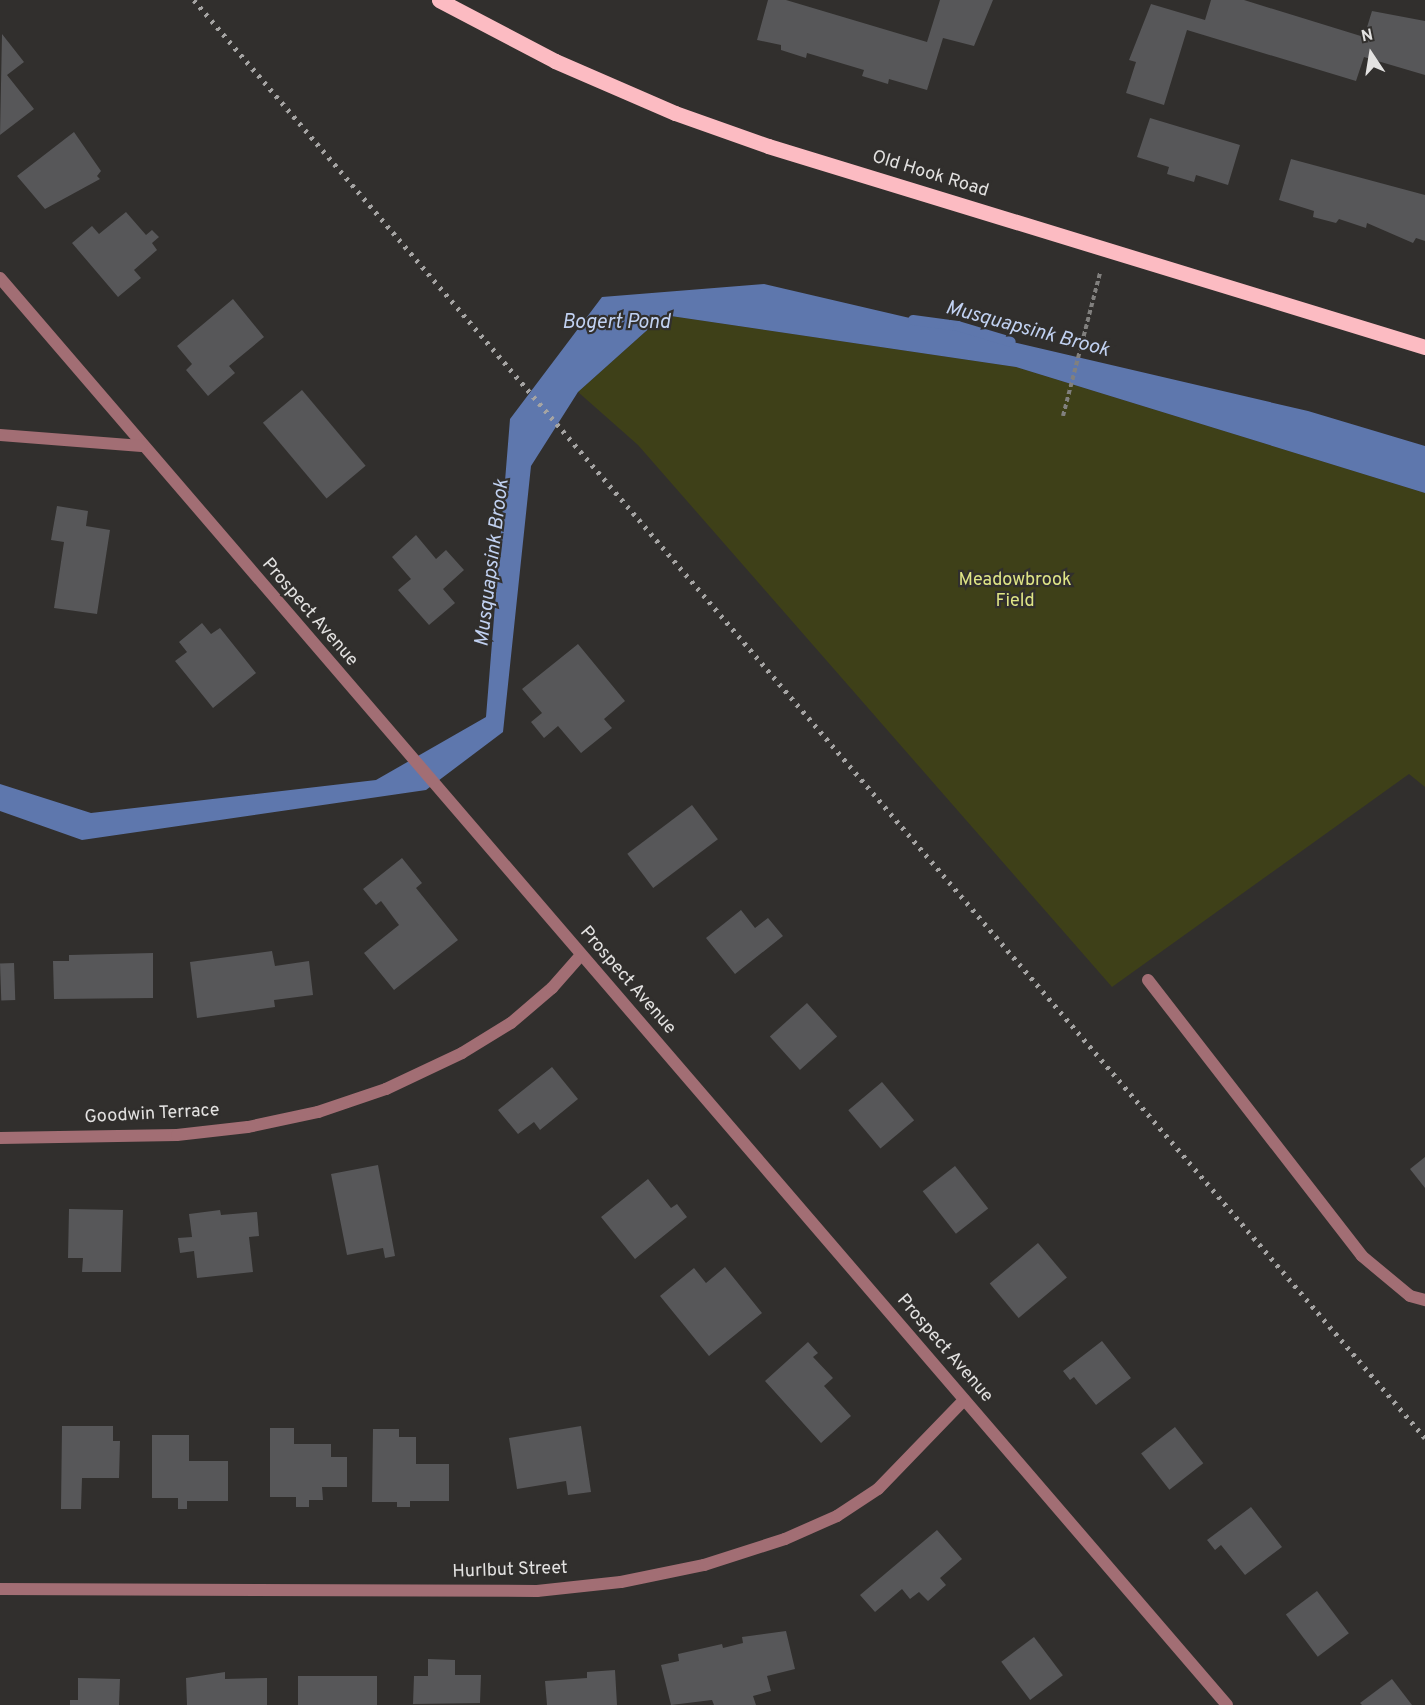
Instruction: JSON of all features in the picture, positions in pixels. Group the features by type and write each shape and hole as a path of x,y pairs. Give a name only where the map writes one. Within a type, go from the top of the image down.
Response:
{"main road":[{"name":"Old Hook Road","path":"439,0 555,61 675,112 768,146 1425,347"}],"street":[{"name":"Prospect Avenue","path":"0,278 439,792 1227,1705"},
{"path":"0,435 142,446"},
{"name":"Goodwin Terrace","path":"0,1138 177,1135 248,1127 318,1112 386,1089 462,1053 511,1023 552,988 581,955"},
{"path":"1148,980 1362,1256 1410,1296 1425,1300"},
{"name":"Hurlbut Street","path":"0,1589 537,1591 621,1582 704,1565 785,1539 837,1516 895,1473 964,1400"}],"path":[{"path":"1063,416 1106,249"}],"green space":[{"name":"Meadowbrook Field","path":"664,315 1016,367 1425,493 1425,787 1409,774 1112,987 638,445 578,392"}],"water":[{"name":"Bogert Pond","path":"764,284 1308,411 1425,446 1425,493 1016,367 664,315 578,392 531,466 503,732 426,790 82,840 0,811 0,784 91,813 376,780 486,717 510,419 602,297"}],"building":[{"path":"768,0 786,0 927,42 940,0 993,0 974,46 943,38 927,90 889,79 888,84 862,76 864,70 807,53 806,58 781,50 781,45 757,40"},
{"path":"1211,0 1244,0 1364,37 1372,11 1425,21 1425,75 1364,57 1356,81 1187,30 1164,105 1126,93 1136,62 1129,60 1151,4 1205,20"},
{"path":"2,34 24,62 7,75 34,109 0,135"},
{"path":"1150,118 1240,145 1228,185 1196,175 1194,182 1167,174 1169,167 1137,157"},
{"path":"74,132 101,171 97,176 100,179 45,209 17,176"},
{"path":"1291,159 1425,195 1425,241 1416,238 1413,243 1367,223 1366,228 1339,219 1336,223 1313,217 1314,211 1279,200"},
{"path":"126,212 146,235 152,230 159,237 152,243 157,250 134,270 141,278 118,297 72,243 92,226 99,234"},
{"path":"233,299 264,337 229,366 235,373 208,396 186,370 192,364 177,346"},
{"path":"302,390 366,466 327,499 263,423"},
{"path":"57,506 88,511 86,526 110,530 97,614 54,608 64,542 51,540"},
{"path":"416,535 436,559 446,550 464,570 443,589 455,603 429,625 398,590 411,579 392,557"},
{"path":"202,623 211,634 220,628 256,673 213,708 175,661 187,652 179,642"},
{"path":"578,644 625,701 604,719 612,728 581,753 558,726 544,738 531,722 542,713 522,689"},
{"path":"692,805 718,839 653,888 627,854"},
{"path":"402,858 422,883 416,888 458,940 394,990 364,953 399,925 381,901 376,905 363,889"},
{"path":"741,910 755,928 768,918 783,936 735,974 706,938"},
{"path":"272,951 275,966 309,961 313,995 274,1000 275,1007 197,1018 190,962"},
{"path":"153,953 153,998 54,999 53,961 69,961 69,955"},
{"path":"0,963 14,963 15,1000 1,1000"},
{"path":"807,1003 837,1036 800,1070 770,1036"},
{"path":"552,1067 578,1099 540,1130 534,1122 518,1134 498,1110"},
{"path":"882,1082 914,1120 880,1149 848,1110"},
{"path":"1425,1157 1425,1188 1410,1169"},
{"path":"378,1165 395,1256 385,1258 383,1248 347,1255 331,1174"},
{"path":"955,1166 988,1209 956,1234 923,1191"},
{"path":"648,1179 671,1208 677,1204 687,1217 635,1259 601,1217"},
{"path":"69,1209 123,1210 121,1272 82,1272 83,1258 68,1258"},
{"path":"220,1210 221,1215 257,1212 259,1236 249,1237 253,1272 197,1278 194,1251 180,1253 178,1238 192,1237 189,1214"},
{"path":"1038,1243 1067,1277 1019,1318 990,1283"},
{"path":"725,1267 762,1313 709,1356 660,1296 694,1268 706,1283"},
{"path":"1102,1341 1131,1378 1096,1405 1074,1377 1070,1380 1063,1371"},
{"path":"808,1342 818,1353 813,1357 833,1378 824,1386 851,1416 821,1443 765,1381"},
{"path":"62,1426 113,1426 113,1441 120,1441 119,1478 82,1478 81,1509 61,1509"},
{"path":"581,1426 591,1492 568,1495 566,1481 517,1489 509,1438"},
{"path":"1175,1427 1203,1463 1169,1490 1141,1453"},
{"path":"270,1428 294,1428 294,1444 331,1444 331,1457 347,1457 347,1487 322,1487 323,1500 309,1500 309,1507 296,1507 296,1497 270,1497"},
{"path":"373,1429 399,1429 399,1437 416,1437 416,1464 449,1464 449,1501 410,1501 410,1507 397,1507 397,1502 372,1502"},
{"path":"152,1435 189,1435 189,1461 228,1461 228,1501 187,1501 187,1509 178,1509 178,1498 152,1498"},
{"path":"1251,1507 1282,1547 1245,1575 1221,1545 1215,1550 1207,1540"},
{"path":"937,1530 962,1559 940,1578 946,1585 928,1601 919,1592 910,1599 902,1589 875,1612 860,1595"},
{"path":"1317,1591 1349,1633 1318,1657 1286,1614"},
{"path":"786,1631 795,1669 767,1676 771,1691 753,1696 756,1705 714,1705 712,1700 671,1705 661,1665 679,1661 678,1654 722,1644 723,1648 743,1643 742,1637"},
{"path":"1034,1637 1063,1675 1030,1700 1001,1662"},
{"path":"428,1659 455,1660 455,1675 481,1675 480,1703 413,1704 414,1676 428,1676"},
{"path":"615,1670 617,1705 547,1705 545,1681 587,1678 587,1672"},
{"path":"225,1672 225,1679 267,1678 267,1705 187,1705 186,1678"},
{"path":"298,1676 377,1676 377,1705 298,1705"},
{"path":"78,1678 120,1679 119,1705 70,1705 70,1700 78,1700"},
{"path":"1392,1679 1412,1705 1362,1705 1360,1703"}],"waterway":[{"name":"Musquapsink Brook","path":"913,320 958,326 1011,342"}],"railway":[{"path":"194,0 1425,1438"}]}
